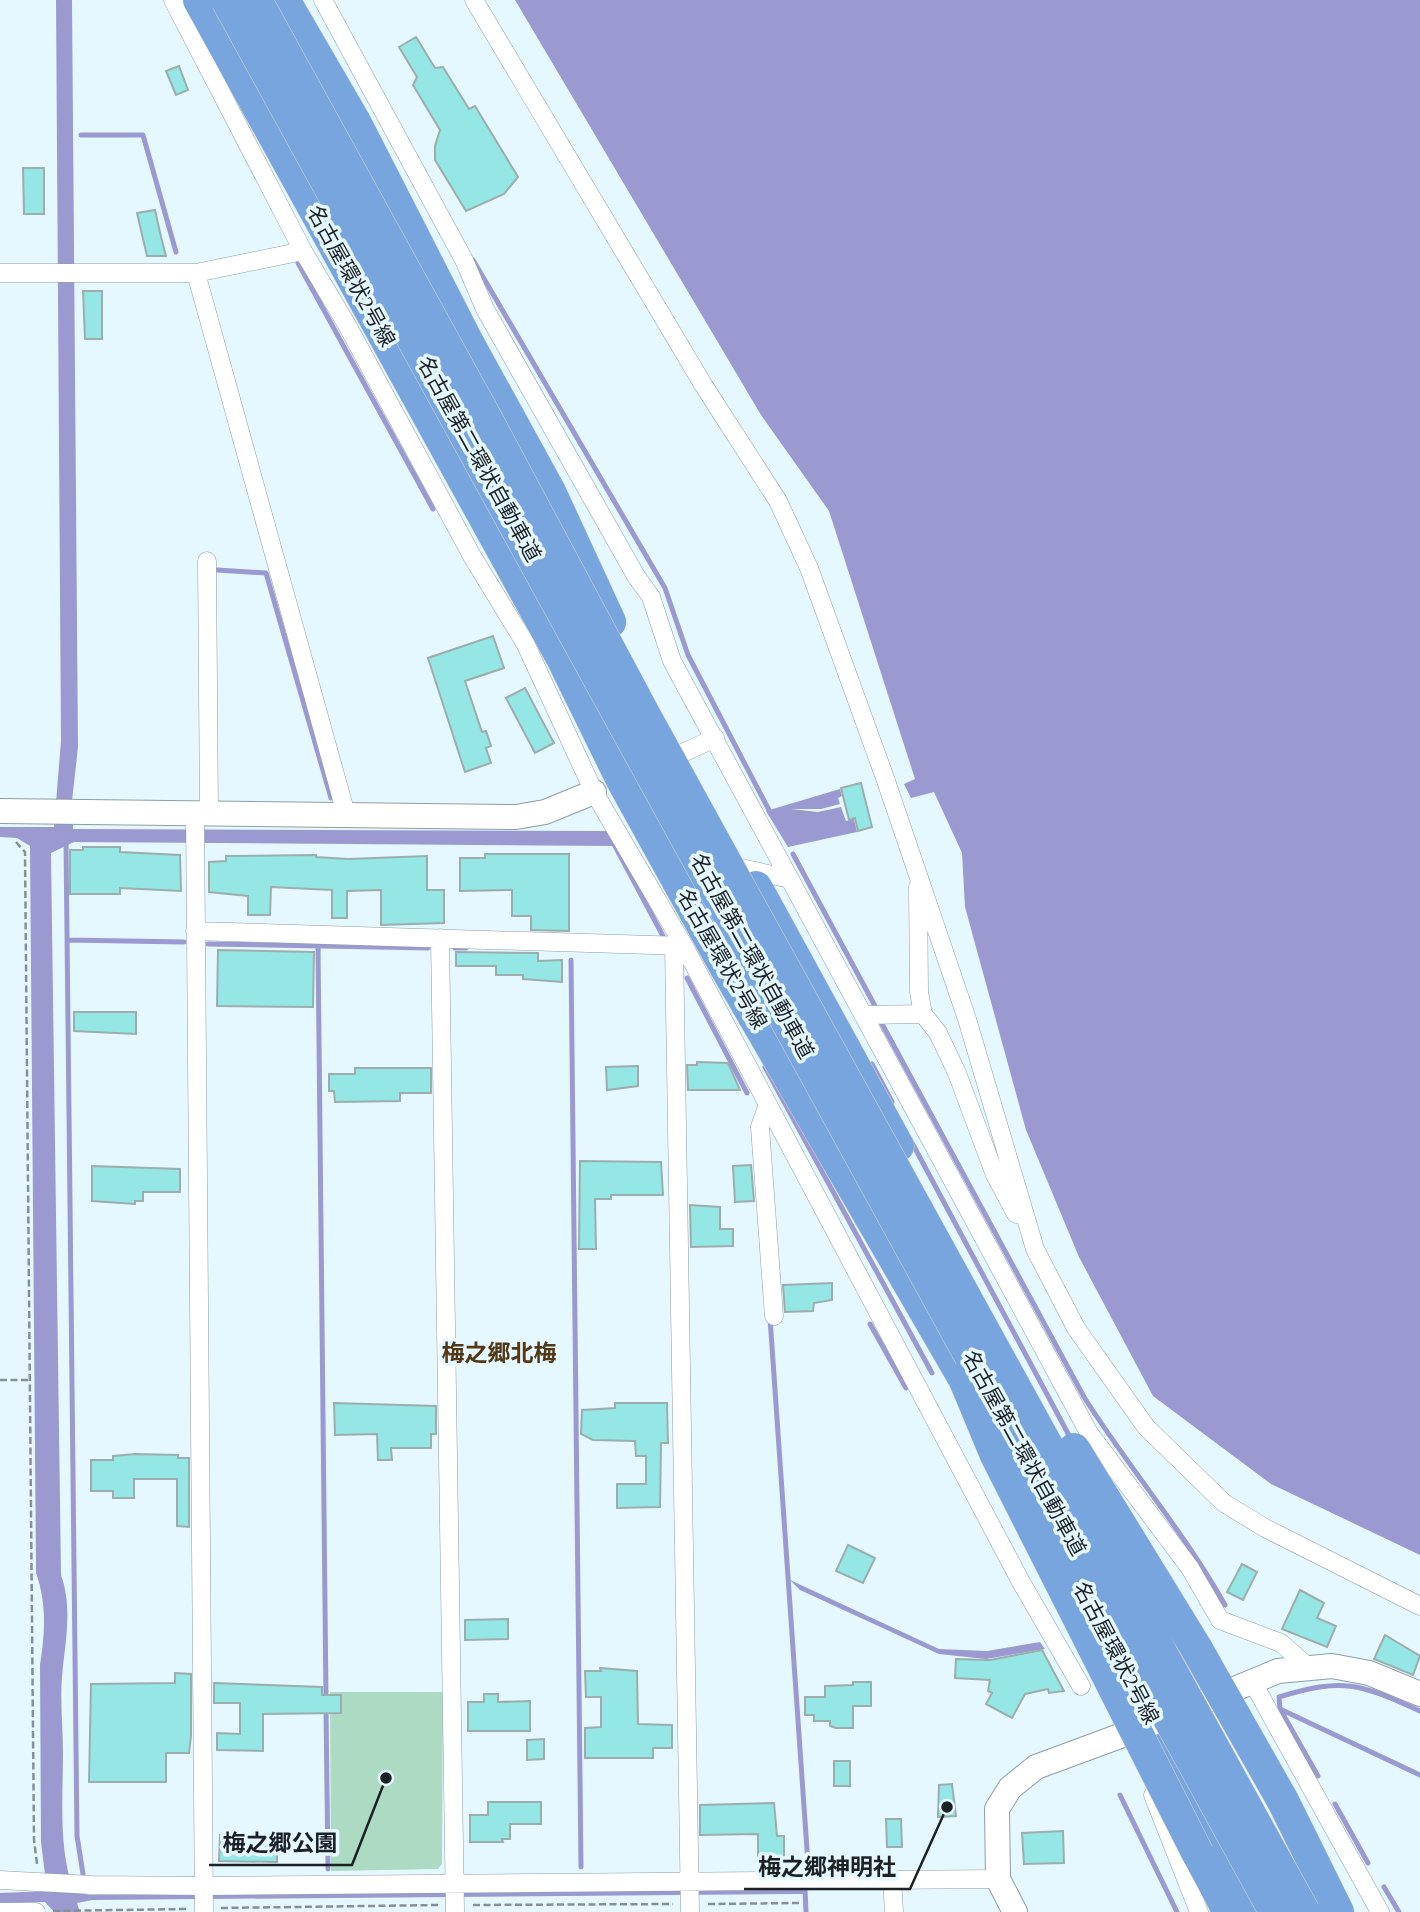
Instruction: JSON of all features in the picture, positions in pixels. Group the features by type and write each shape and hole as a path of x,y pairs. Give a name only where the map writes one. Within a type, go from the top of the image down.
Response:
{"highway":[{"name":"名古屋環状2号線","path":"199,0 562,658 608,786 727,970 962,1374 1089,1602 1141,1728 1256,1912"},
{"name":"名古屋第二環状自動車道","path":"227,0 909,1216 1304,1912"},
{"name":"名古屋第二環状自動車道","path":"256,0 481,408 1275,1912"},
{"path":"284,0 355,122 467,341 550,492 638,684 746,869 876,1103 985,1313 1312,1912"},
{"path":"909,1216 1021,1357 1195,1646 1283,1801 1338,1912"},
{"path":"909,1216 996,1455 1229,1912"}],"street":[{"path":"173,0 303,251 347,325 472,556 608,786 679,946 879,1310 1021,1582 1081,1686"},
{"path":"323,0 464,260 485,309 636,576 651,597 672,661 1089,1433 1190,1568 1220,1620 1281,1643 1307,1666"},
{"path":"474,0 704,386 778,501 810,568 967,1019 1035,1249"},
{"path":"0,273 196,273 303,251"},
{"path":"196,273 346,814"},
{"path":"204,1900 195,847 200,817 207,561"},
{"path":"525,643 562,658"},
{"path":"0,811 200,817 346,814 516,817 545,813 715,738"},
{"path":"746,869 790,879"},
{"path":"918,873 919,992 923,1014 939,1033 995,1175 1076,1328 1113,1385 1146,1427 1224,1503 1265,1528 1420,1606"},
{"path":"195,931 679,946"},
{"path":"440,938 455,1896"},
{"path":"679,946 689,1895"},
{"path":"727,970 736,1033 746,1067"},
{"path":"863,1015 923,1014"},
{"path":"767,1107 761,1127 774,1316"},
{"path":"1021,1582 1089,1602"},
{"path":"1015,1912 998,1879 997,1809 1010,1788 1036,1767 1141,1728 1278,1671 1307,1666 1332,1666 1369,1672 1420,1694"},
{"path":"1252,1681 1380,1912"},
{"path":"1141,1728 1199,1912"},
{"path":"892,1879 894,1912"},
{"path":"0,1880 76,1883 204,1900 689,1895 892,1879 998,1879"},
{"path":"0,1912 38,1910 37,1881"}],"path":[{"path":"16,842 24,852 34,1840 37,1881"},
{"path":"0,1380 30,1380"},
{"path":"38,1910 84,1911 85,1904"}],"green space":[{"path":"330,1692 443,1692 442,1864 438,1869 331,1871"}],"water":[{"path":"56,0 72,0 78,747 72,801 73,829 608,831 615,846 74,842 51,853 61,1575 67,1600 61,1686 62,1823 74,1892 90,1895 805,1889 805,1894 92,1900 77,1903 80,1912 54,1912 45,1902 0,1903 0,1893 47,1891 41,1842 40,1665 44,1619 36,1573 30,846 17,838 0,837 0,827 54,827 61,741"},
{"path":"515,0 1420,0 1420,1555 1271,1484 1153,1396 1079,1257 1026,1130 965,907 962,853 934,792 911,798 904,784 915,779 829,511 761,415"},
{"path":"840,789 840,804 821,809 791,809 818,812 841,807 846,821 854,819 857,832 788,847 766,811"},
{"path":"790,1580 939,1649 987,1651 1040,1642 1045,1649 986,1659 939,1654 800,1590"}],"building":[{"path":"416,37 435,68 443,67 469,109 475,106 518,177 504,194 466,211 435,160 435,146 440,130 413,85 417,77 399,47"},
{"path":"179,66 188,90 176,95 166,71"},
{"path":"23,168 44,168 44,214 24,214"},
{"path":"155,210 166,256 147,256 137,213"},
{"path":"83,291 102,291 102,339 85,339"},
{"path":"493,636 504,668 465,681 482,732 486,731 491,746 486,748 491,763 465,772 428,658"},
{"path":"525,688 554,743 535,753 506,698"},
{"path":"861,783 872,827 858,831 855,818 849,820 841,788"},
{"path":"83,847 120,847 120,852 180,855 181,891 120,888 120,894 70,894 70,850 83,850"},
{"path":"485,854 569,854 569,931 531,930 531,916 512,916 512,890 460,891 460,858 485,858"},
{"path":"316,855 348,859 427,856 427,890 444,890 444,923 381,925 381,890 347,891 347,918 332,918 332,890 271,887 270,915 248,915 248,896 209,892 209,862 226,861 226,856"},
{"path":"218,950 314,952 313,1007 217,1006"},
{"path":"456,952 538,953 538,961 562,960 562,982 523,979 523,975 496,975 496,966 456,966"},
{"path":"74,1012 136,1012 136,1034 74,1031"},
{"path":"697,1062 728,1063 740,1090 688,1090 687,1065 697,1065"},
{"path":"638,1066 638,1086 607,1090 606,1067"},
{"path":"355,1068 431,1068 431,1093 400,1093 400,1101 335,1102 334,1091 329,1091 329,1074 355,1074"},
{"path":"580,1161 661,1162 663,1195 611,1195 611,1199 595,1199 596,1249 579,1249"},
{"path":"751,1165 754,1201 735,1202 733,1166"},
{"path":"92,1166 180,1169 180,1192 143,1192 143,1201 135,1201 135,1204 92,1201"},
{"path":"690,1205 720,1207 720,1229 733,1229 733,1246 691,1247"},
{"path":"832,1283 832,1300 814,1303 813,1311 785,1312 783,1285"},
{"path":"334,1403 436,1406 436,1434 431,1434 431,1448 391,1448 392,1460 378,1460 377,1434 335,1435"},
{"path":"615,1403 667,1403 668,1443 661,1443 660,1507 617,1508 617,1484 646,1484 646,1456 636,1456 635,1441 593,1440 581,1434 582,1410 615,1408"},
{"path":"178,1455 178,1458 189,1458 189,1527 177,1526 177,1479 134,1479 134,1498 113,1498 113,1491 91,1491 91,1460 113,1460 113,1456"},
{"path":"848,1545 875,1558 863,1583 836,1571"},
{"path":"1242,1564 1257,1572 1243,1600 1227,1592"},
{"path":"1300,1590 1324,1603 1317,1618 1336,1626 1327,1647 1282,1629"},
{"path":"508,1619 508,1639 465,1640 465,1620"},
{"path":"1385,1635 1420,1656 1413,1675 1374,1659"},
{"path":"1042,1650 1064,1691 1049,1693 1048,1689 1025,1694 1012,1718 986,1704 992,1693 988,1691 990,1680 955,1678 956,1659 990,1660"},
{"path":"600,1668 637,1671 638,1724 672,1725 672,1748 653,1748 653,1758 585,1758 585,1728 601,1727 601,1697 586,1697 585,1671 601,1671"},
{"path":"175,1673 191,1674 189,1753 166,1753 166,1782 89,1782 91,1684 175,1683"},
{"path":"853,1682 871,1682 871,1706 853,1706 853,1728 836,1728 830,1726 830,1721 814,1721 814,1715 805,1715 805,1697 825,1697 825,1686 853,1685"},
{"path":"214,1683 322,1687 322,1695 341,1695 341,1713 263,1714 263,1751 217,1750 217,1733 240,1734 240,1703 214,1703"},
{"path":"484,1694 498,1694 498,1702 530,1701 530,1731 468,1731 468,1702 484,1702"},
{"path":"544,1739 544,1759 527,1760 527,1740"},
{"path":"834,1761 850,1761 850,1786 834,1786"},
{"path":"952,1784 956,1816 938,1817 939,1785"},
{"path":"488,1802 541,1802 541,1824 510,1824 510,1839 502,1839 503,1842 470,1842 470,1815 488,1815"},
{"path":"774,1803 777,1836 784,1836 784,1866 758,1866 758,1834 700,1835 700,1805"},
{"path":"886,1819 901,1819 902,1847 887,1847"},
{"path":"1063,1831 1064,1863 1024,1864 1022,1833"},
{"path":"220,1835 277,1837 277,1862 219,1861"}],"waterway":[{"path":"81,135 143,135 176,252"},
{"path":"473,260 665,588 688,655 771,814"},
{"path":"298,263 433,509"},
{"path":"217,570 266,573 331,798"},
{"path":"66,842 77,1836 83,1874"},
{"path":"615,846 663,936"},
{"path":"793,854 875,1006"},
{"path":"67,940 184,942"},
{"path":"208,944 428,948"},
{"path":"318,946 326,1699"},
{"path":"455,948 466,948"},
{"path":"571,960 581,1867"},
{"path":"687,978 747,1093"},
{"path":"881,1022 1084,1397 1192,1552 1225,1605"},
{"path":"872,1064 892,1102"},
{"path":"765,1067 932,1373"},
{"path":"910,1139 1071,1439"},
{"path":"770,1318 808,1864"},
{"path":"870,1324 906,1388"},
{"path":"1318,1776 1280,1709 1279,1697 1320,1687 1351,1686 1366,1689 1420,1711"},
{"path":"326,1709 328,1869"},
{"path":"1280,1709 1420,1775"},
{"path":"1120,1795 1177,1912"},
{"path":"1335,1804 1368,1863"},
{"path":"1384,1887 1399,1912"},
{"path":"805,1889 806,1912"}],"place":[{"name":"梅之郷公園","path":"386,1778"},
{"name":"梅之郷神明社","path":"947,1807"}],"district":[{"name":"梅之郷北梅","path":"499,1353"}]}
